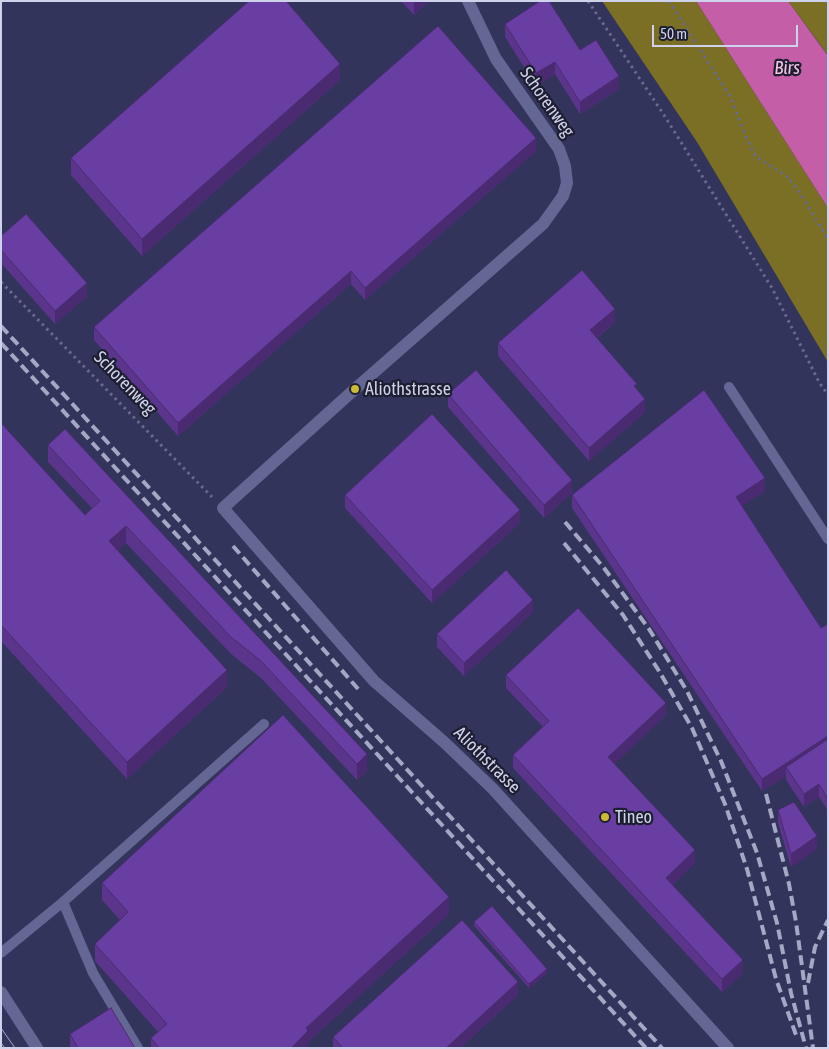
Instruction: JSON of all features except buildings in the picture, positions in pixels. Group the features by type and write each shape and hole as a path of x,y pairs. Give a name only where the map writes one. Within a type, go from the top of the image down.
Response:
{"street":[{"name":"Schorenweg","path":"223,508 543,224 563,196 567,183 566,166 559,149 496,60 468,1"},
{"name":"Aliothstrasse","path":"223,508 374,681 444,742 493,789 728,1048"},
{"path":"1,992 37,1048"}],"lane":[{"path":"728,387 828,539"},
{"path":"1,953 63,902 264,724"},
{"path":"63,902 93,973 138,1048"}],"path":[{"path":"588,1 664,115 772,288 819,382 828,395"},
{"path":"669,1 731,98 747,140 756,157 788,177 828,239"},
{"name":"Schorenweg","path":"1,282 223,508"}],"shaded area":[{"path":"602,1 696,1 828,208 828,362 697,142"},
{"path":"788,1 828,1 828,56 819,43"}],"water":[{"name":"Birs","path":"696,1 788,1 828,56 828,208"}],"tram line":[{"path":"1,1028 15,1048"},
{"path":"1,1043 5,1048"}],"railway":[{"path":"1,326 662,1048"},
{"path":"1,343 646,1048"},
{"path":"565,522 604,568 649,629 687,691 721,761 757,853 777,923 791,993 806,1048"},
{"path":"564,543 623,615 659,671 692,728 725,804 747,869 776,979 796,1035"},
{"path":"233,546 359,690"},
{"path":"766,794 789,884 813,1048"},
{"path":"808,983 815,947 828,920"}],"place":[{"name":"Aliothstrasse","path":"355,389"},
{"name":"Tineo","path":"605,817"}]}
